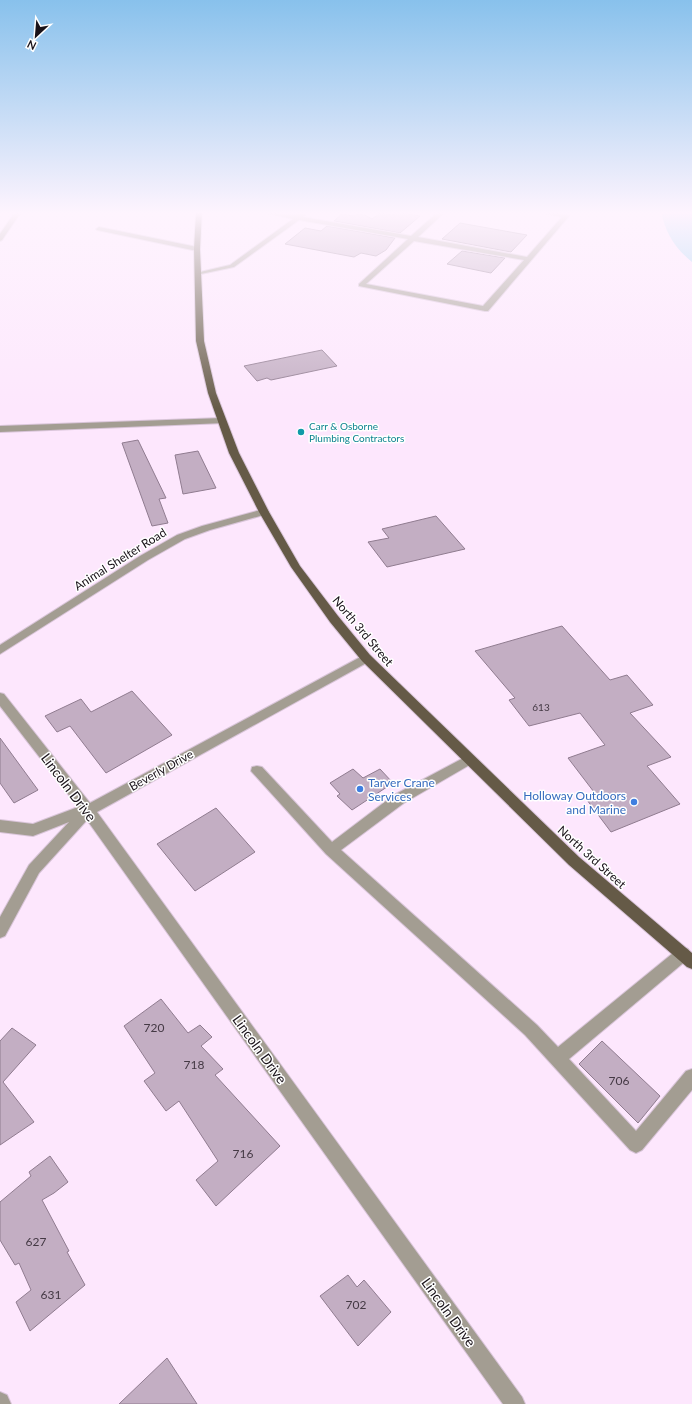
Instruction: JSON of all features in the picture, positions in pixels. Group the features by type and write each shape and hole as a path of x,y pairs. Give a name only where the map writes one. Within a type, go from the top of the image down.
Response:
{"main road":[{"name":"North 3rd Street","path":"198,278 200,342 212,393 234,453 264,512 296,567 334,619 366,658 574,861 688,958"}],"street":[{"path":"369,278 361,285 485,309 512,278"},
{"path":"0,429 222,421"},
{"name":"Animal Shelter Road","path":"0,650 144,558 181,537 206,528 264,512"},
{"name":"Beverly Drive","path":"0,931 34,869 88,810 366,658"},
{"name":"Lincoln Drive","path":"0,697 88,810 515,1404"},
{"path":"331,850 399,800 469,760"},
{"path":"257,771 331,850 531,1030 636,1144 692,1077"},
{"path":"0,826 33,830 88,810"},
{"path":"556,1058 688,958"}],"building":[{"path":"322,350 337,366 271,380 267,378 257,381 244,366"},
{"path":"138,440 166,498 159,499 168,523 152,526 122,443"},
{"path":"198,451 216,488 183,494 175,455"},
{"path":"436,516 465,549 387,567 368,542 389,538 382,529"},
{"path":"562,626 610,680 627,675 653,705 630,713 671,757 647,766 680,804 611,832 587,800 597,796 568,758 605,745 580,713 529,726 509,700 515,698 475,651"},
{"path":"132,691 172,735 106,773 70,726 57,732 45,716 81,699 91,712"},
{"path":"0,738 38,790 14,803 0,783"},
{"name":"Tarver Crane Services","path":"353,769 363,778 380,769 393,783 352,810 337,796 340,794 330,783"},
{"path":"216,808 255,852 195,891 157,844"},
{"path":"161,999 188,1033 200,1025 212,1037 201,1046 223,1069 215,1075 280,1146 216,1206 196,1180 218,1161 179,1101 166,1111 144,1081 155,1073 124,1026"},
{"path":"12,1028 36,1045 3,1082 34,1122 0,1145 0,1041"},
{"path":"602,1041 660,1096 638,1123 579,1064"},
{"path":"50,1156 68,1182 42,1200 85,1285 30,1331 16,1302 31,1290 19,1263 15,1265 0,1240 0,1202 31,1176 29,1172"},
{"path":"348,1275 357,1287 364,1280 391,1312 358,1346 320,1296"},
{"path":"167,1358 197,1404 119,1404"}],"place":[{"name":"Carr & Osborne Plumbing Contractors","path":"301,432"},
{"name":"Tarver Crane Services","path":"360,789"},
{"name":"Holloway Outdoors and Marine","path":"634,802"}]}
